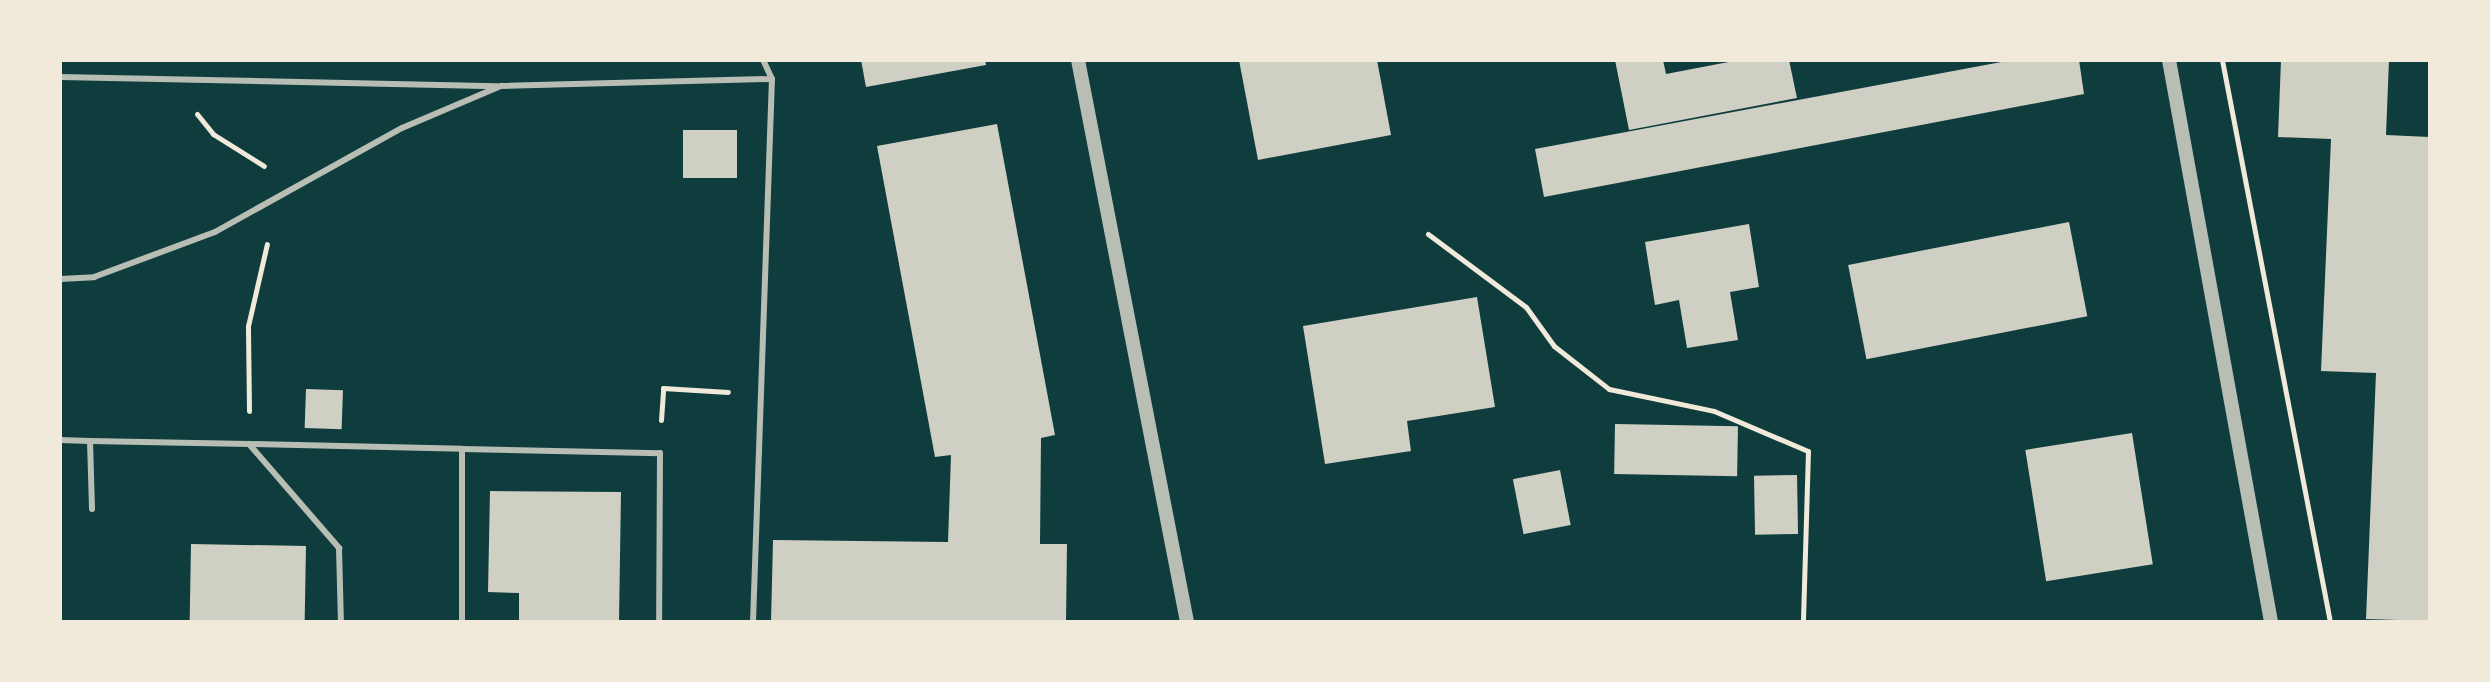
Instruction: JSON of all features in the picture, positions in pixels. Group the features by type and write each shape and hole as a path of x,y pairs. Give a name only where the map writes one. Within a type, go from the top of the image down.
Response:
{"street":[{"path":"1078,60 1187,622"},
{"path":"2169,60 2271,622"}],"lane":[{"path":"753,622 772,79 763,60"},
{"path":"60,77 501,86 772,79"},
{"path":"60,279 94,277 215,232 402,128 501,86"},
{"path":"60,440 660,453 659,622"},
{"path":"90,441 92,509"},
{"path":"249,444 339,548 341,622"},
{"path":"462,449 462,622"}],"path":[{"path":"2222,60 2330,622"},
{"path":"1428,234 1526,307 1554,346 1609,389 1714,411 1808,451 1803,622"},
{"path":"248,326 249,444"},
{"path":"660,453 663,388 759,394"}],"building":[{"path":"861,60 985,60 986,65 866,87"},
{"path":"1239,60 1377,60 1391,135 1258,160"},
{"path":"1615,60 1663,60 1666,74 1739,60 1789,60 1797,98 1629,130"},
{"path":"2012,60 2079,60 2084,94 1544,197 1535,149"},
{"path":"2281,60 2389,60 2386,135 2430,137 2430,621 2366,619 2376,373 2321,371 2331,139 2278,137"},
{"path":"997,124 1055,435 1041,438 1040,544 1067,544 1066,622 771,622 773,540 948,542 951,455 935,457 877,146"},
{"path":"683,130 737,130 737,178 683,178"},
{"path":"2069,222 2087,316 1866,359 1848,265"},
{"path":"1749,224 1759,287 1730,292 1738,340 1687,348 1679,300 1655,305 1645,242"},
{"path":"1477,297 1495,407 1407,421 1411,451 1325,464 1303,326"},
{"path":"306,389 343,390 342,429 305,428"},
{"path":"1615,424 1738,426 1737,476 1614,474"},
{"path":"2132,433 2153,564 2046,581 2025,450"},
{"path":"1560,470 1571,525 1524,534 1513,479"},
{"path":"1797,475 1798,534 1755,535 1754,476"},
{"path":"490,491 621,492 619,622 519,622 519,593 488,592"},
{"path":"191,544 306,546 305,622 190,622"}]}
